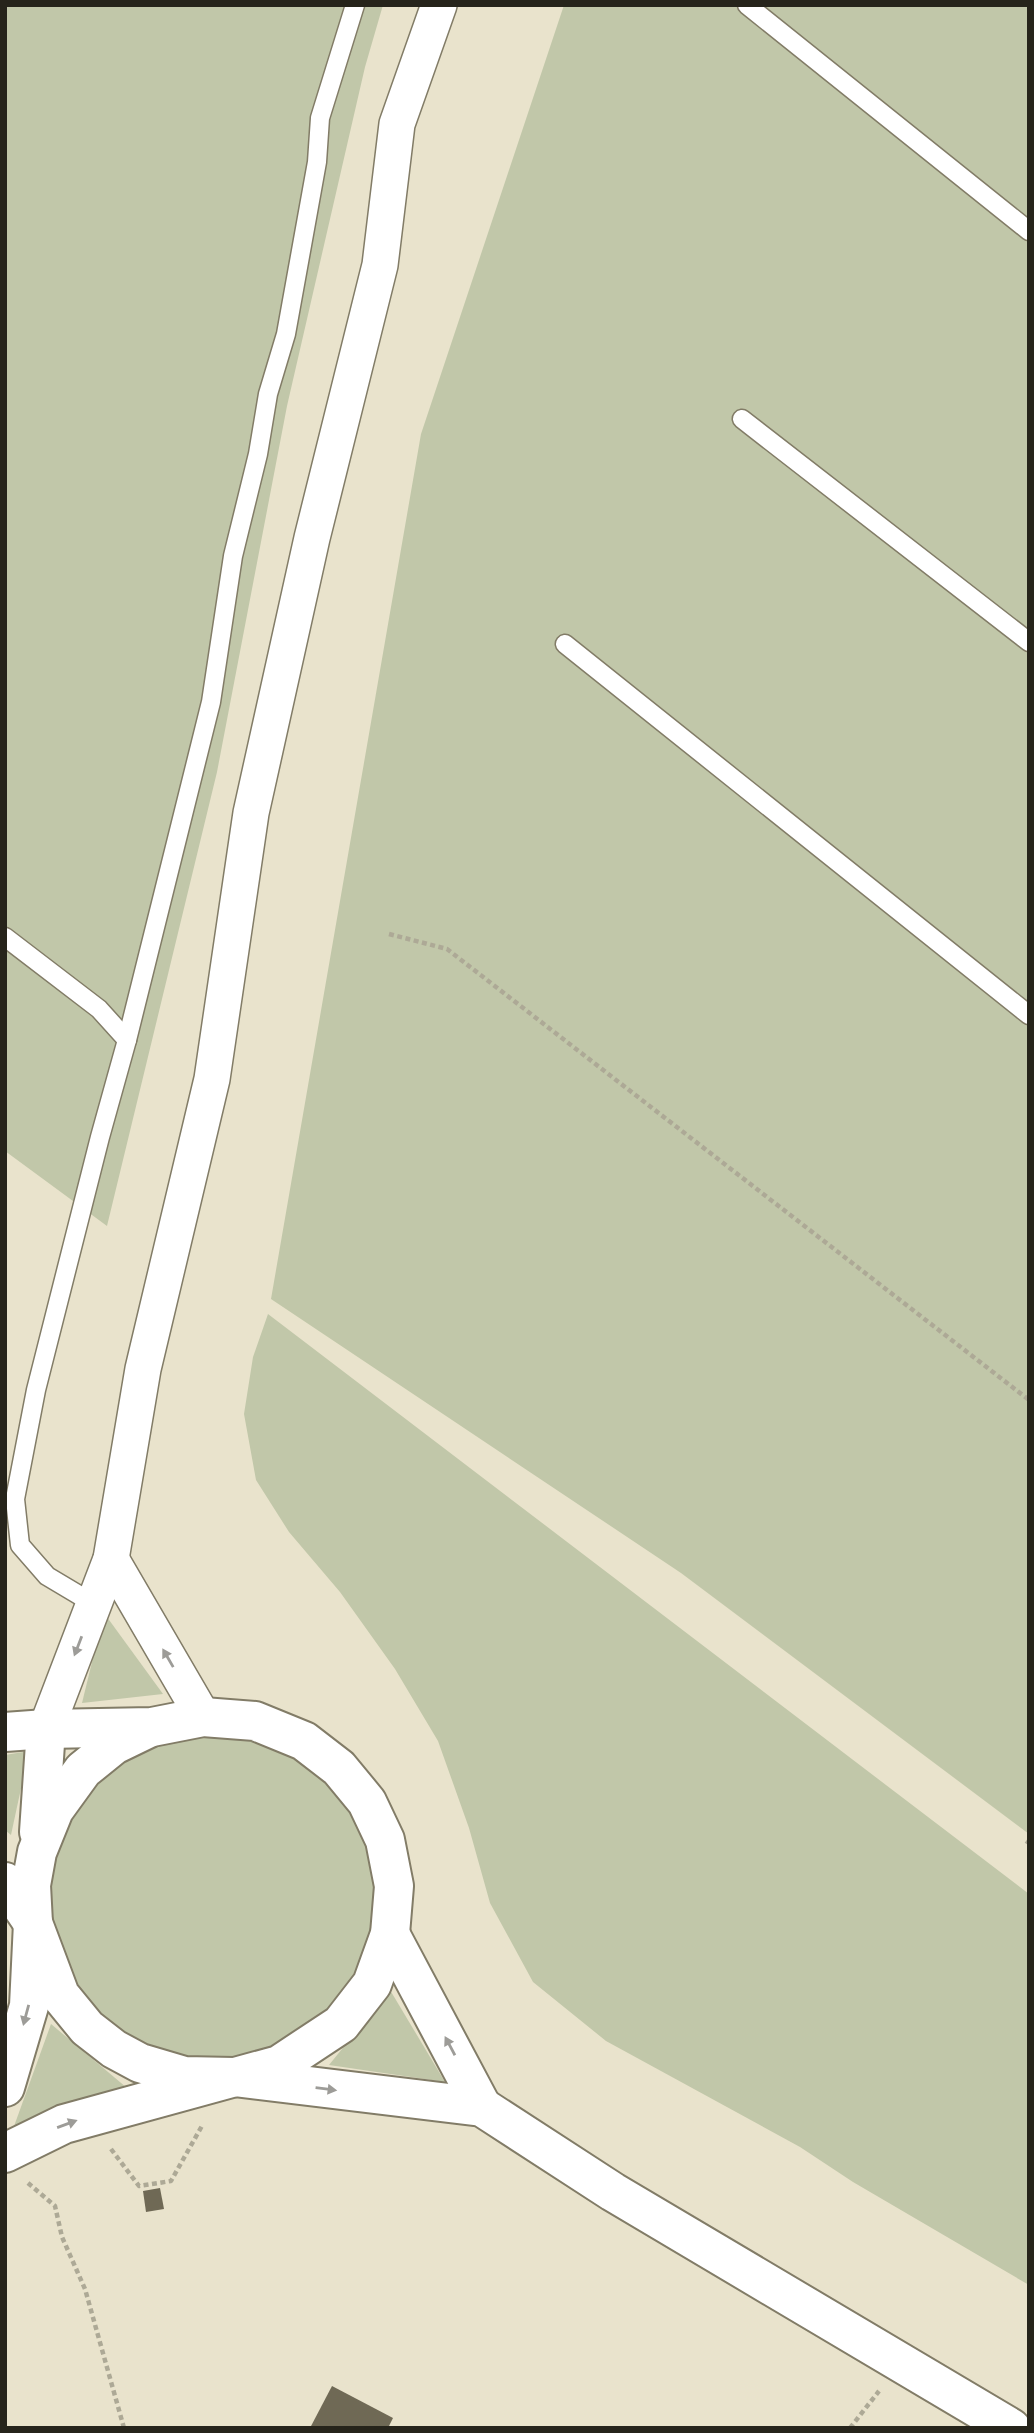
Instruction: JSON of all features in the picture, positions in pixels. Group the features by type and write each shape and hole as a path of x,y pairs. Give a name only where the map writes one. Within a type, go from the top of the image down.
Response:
{"street":[{"path":"5,2087 29,2006 33,1923 31,1885 37,1852 46,1729 111,1559 143,1369 212,1079 251,813 312,538 380,265 397,124 439,5"},
{"path":"111,1559 203,1717"},
{"path":"5,1732 152,1727 203,1717 255,1721 304,1741 339,1768 367,1802 385,1840 394,1886 390,1934 372,1984 341,2024 279,2065 64,2124 14,2166"},
{"path":"37,1852 54,1810 83,1770 114,1745 152,1727"},
{"path":"5,1882 33,1923 60,1995 87,2028 114,2049 140,2063 184,2076 234,2077 482,2107 613,2192 1011,2428"},
{"path":"390,1934 482,2107"}],"lane":[{"path":"93,1604 47,1576 20,1545 15,1499 36,1390 211,702 233,556 258,454 268,394 286,334 317,162 320,118 355,5"},
{"path":"747,5 1029,232"},
{"path":"742,419 1029,642"},
{"path":"565,643 1029,1015"},
{"path":"5,937 99,1009 127,1040"}],"path":[{"path":"389,934 447,949 1029,1400"},
{"path":"139,2186 171,2181 206,2118"},
{"path":"14,2166 55,2206 62,2237 93,2314 124,2428"}],"green space":[{"path":"5,5 383,5 365,67 287,406 217,772 107,1226 5,1151"},
{"path":"564,5 1029,5 1029,1834 681,1573 271,1299 421,434"},
{"path":"268,1314 1029,1894 1029,2285 853,2182 800,2147 606,2041 533,1982 490,1903 469,1828 438,1741 395,1669 340,1592 289,1532 256,1480 244,1414 253,1357"},
{"path":"104,1613 163,1694 82,1703"},
{"path":"195,1732 227,1732 259,1739 288,1751 315,1769 338,1792 363,1833 372,1864 375,1896 372,1928 363,1959 348,1987 315,2023 288,2041 259,2053 227,2060 195,2060 163,2053 134,2041 107,2023 84,2000 66,1973 54,1944 47,1912 47,1880 54,1848 66,1819 84,1792 107,1769 134,1751 163,1739"},
{"path":"29,1751 11,1835 5,1830 5,1755"},
{"path":"390,1990 445,2082 329,2065"},
{"path":"51,2024 127,2088 13,2129"}],"building":[{"path":"160,2188 164,2209 146,2212 143,2191"},
{"path":"332,2386 393,2418 388,2428 310,2428"}]}
